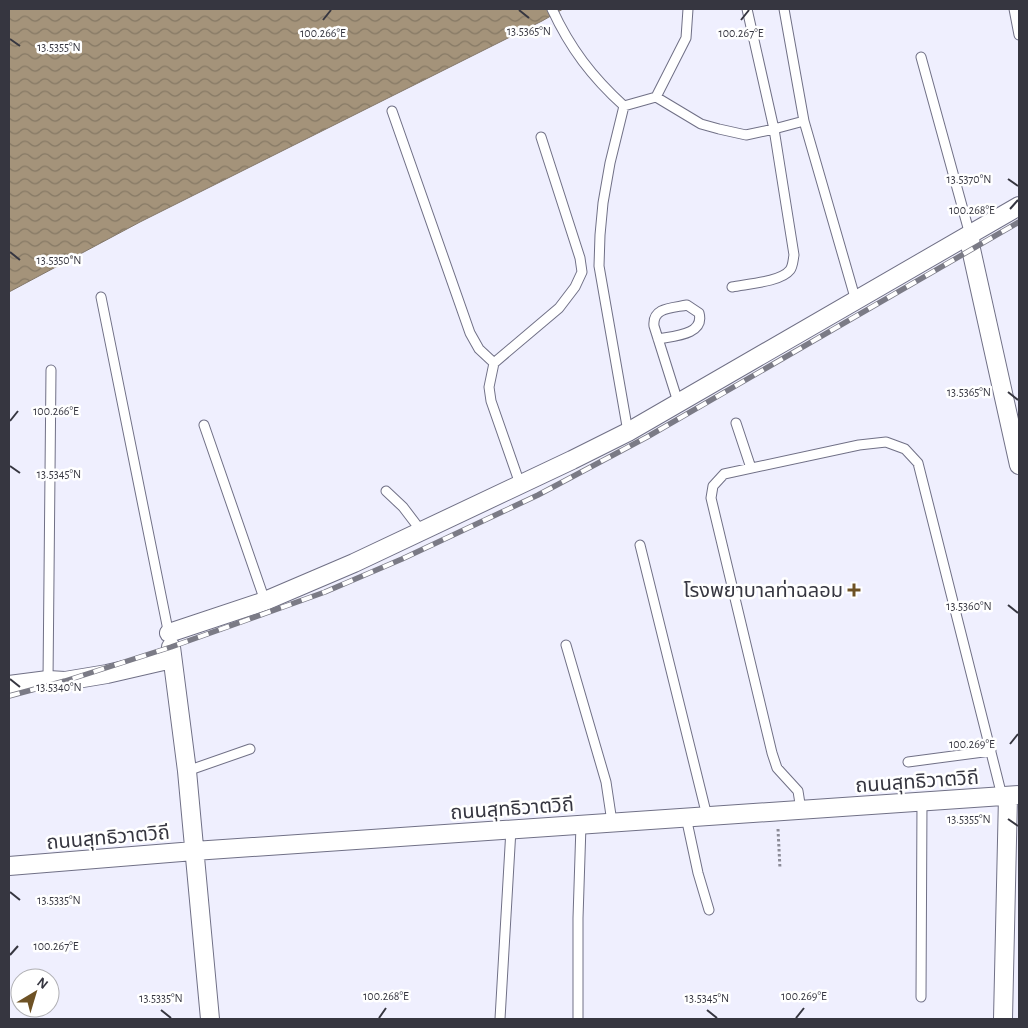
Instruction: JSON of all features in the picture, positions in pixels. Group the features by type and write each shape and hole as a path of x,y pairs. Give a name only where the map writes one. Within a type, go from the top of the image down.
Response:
{"street":[{"path":"9,685 48,680 65,681 99,676 171,646 264,601 422,532 628,432 1019,206"},
{"path":"970,236 971,249 1019,465"},
{"path":"171,646 187,771 210,1019"},
{"path":"1003,1019 1010,796"},
{"name":"ถนนสุทธิวาตวิถี","path":"9,866 194,850 1010,796"}],"lane":[{"path":"552,9 567,39 583,63 603,87 624,106"},
{"path":"656,97 686,38 688,9"},
{"path":"732,287 779,278 789,271 794,255 774,129 747,9"},
{"path":"784,9 804,121 856,301"},
{"path":"1014,9 1019,35"},
{"path":"921,57 970,236"},
{"path":"624,106 656,97 701,124 746,135 804,121"},
{"path":"624,106 610,162 603,203 599,266 628,432"},
{"path":"392,111 470,333 479,349 494,363"},
{"path":"520,484 491,401 489,387 494,363 559,308 575,288 582,272 580,258 541,137"},
{"path":"101,297 171,646"},
{"path":"658,339 693,330 699,325 701,319 699,313 688,305 662,310 655,314 653,319 654,326 658,339 678,402"},
{"path":"48,680 51,370"},
{"path":"736,423 751,468"},
{"path":"204,425 264,601"},
{"path":"801,810 798,791 777,768 772,753 711,498 713,486 724,474 859,445 886,442 905,449 918,463 991,752 1010,796"},
{"path":"386,491 403,507 422,532"},
{"path":"640,545 707,816"},
{"path":"566,645 606,782 612,822"},
{"path":"187,771 250,749"},
{"path":"908,762 991,752"},
{"path":"921,997 922,802"},
{"path":"686,817 698,872 709,910"},
{"path":"578,1019 578,918 581,825"},
{"path":"500,1019 511,829"}],"path":[{"path":"778,811 780,869"}],"water":[{"path":"9,9 563,9 140,222 9,292"}],"railway":[{"path":"9,696 65,681 171,647 325,592 402,559 538,495 647,437 1019,222"}],"place":[{"name":"โรงพยาบาลท่าฉลอม","path":"854,590"}]}
